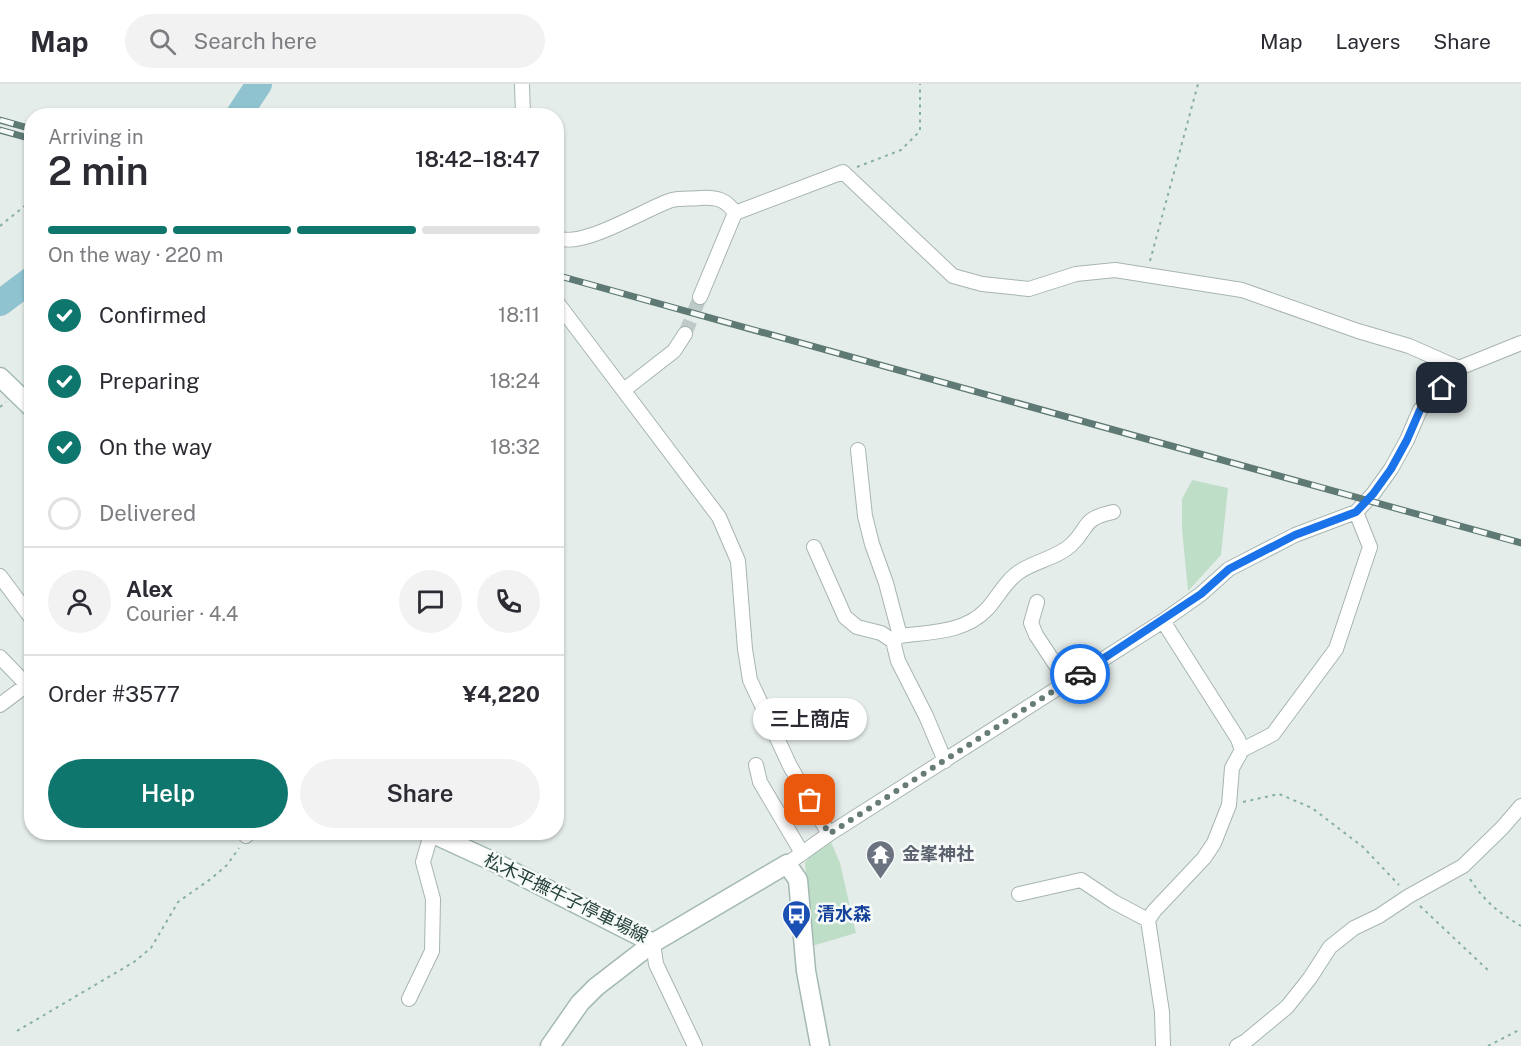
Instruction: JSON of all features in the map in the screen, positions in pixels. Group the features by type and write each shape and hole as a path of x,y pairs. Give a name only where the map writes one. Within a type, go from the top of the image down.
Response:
{"main road":[{"path":"5,381 24,400"},
{"name":"松木平撫牛子停車場線","path":"445,840 494,862 653,943 787,864"},
{"path":"787,864 798,880 806,971 820,1046"},
{"path":"550,1046 580,1003 596,987 653,943"}],"street":[{"path":"522,84 523,108"},
{"path":"700,297 735,213 843,172 953,276 982,284 1029,289 1076,274 1115,270 1147,273 1242,290 1358,331 1409,346 1459,368"},
{"path":"564,240 578,241 673,200 716,197 729,204 735,213"},
{"path":"564,311 719,518 738,561 745,649 750,680 790,766 829,834"},
{"path":"624,390 674,351 685,334"},
{"path":"787,864 829,834 1163,621 1201,594 1229,569 1295,535 1356,512 1373,494 1391,469 1420,410 1459,368 1521,343"},
{"path":"858,450 865,516 886,583 898,661 926,716 945,761"},
{"path":"814,547 845,617 857,627 896,639 962,627 973,622 1016,574 1035,562 1057,555 1072,544 1084,526 1097,516 1113,512"},
{"path":"1163,1046 1162,1012 1148,920 1204,858 1214,843 1229,806 1232,768 1242,750 1273,734 1336,649 1370,547 1356,512"},
{"path":"0,576 24,608"},
{"path":"1037,602 1031,623 1033,629 1067,682"},
{"path":"1163,621 1238,739 1242,750"},
{"path":"0,657 24,679"},
{"path":"0,705 24,687"},
{"path":"756,765 760,782 802,854"},
{"path":"1237,1046 1287,1006 1310,978 1330,947 1354,928 1379,916 1409,896 1463,866 1521,806"},
{"path":"409,999 432,951 433,899 423,862 428,840"},
{"path":"1019,894 1081,880 1114,902 1148,920"},
{"path":"653,943 656,964 695,1046"}],"path":[{"path":"843,172 901,150 920,130 920,84"},
{"path":"1147,273 1198,84"},
{"path":"0,226 24,206"},
{"path":"1229,806 1279,794 1312,808 1363,847 1409,896 1491,973"},
{"path":"17,1031 134,962 150,948 178,902 227,865 238,851 242,840"},
{"path":"1463,866 1482,897 1496,910 1521,926"},
{"path":"1488,1046 1521,1029"}],"green space":[{"path":"1192,480 1228,488 1221,555 1188,591 1182,529 1182,499"},
{"path":"831,842 840,863 856,933 812,946 805,863 810,856"}],"waterway":[{"path":"243,108 259,84"},
{"path":"0,303 24,285"}],"tunnel":[{"path":"685,334 700,297"}],"railway":[{"path":"0,120 24,127"},
{"path":"0,130 24,137"},
{"path":"564,277 1521,543"}],"way so far":[{"path":"810,800 829,834 1080,674"}],"place":[{"name":"三上商店","path":"810,800"},
{"name":"金峯神社","path":"881,880"},
{"name":"清水森","path":"796,940"}],"route":[{"path":"1080,674 1163,621 1201,594 1229,569 1295,535 1356,512 1373,494 1391,469 1420,410 1442,388"}]}
